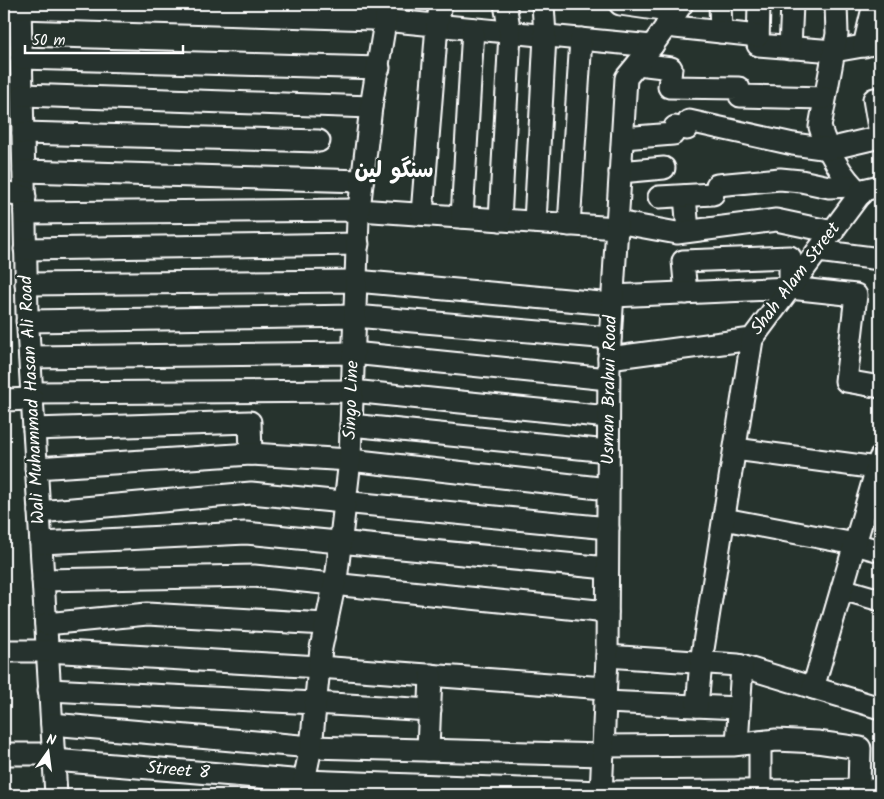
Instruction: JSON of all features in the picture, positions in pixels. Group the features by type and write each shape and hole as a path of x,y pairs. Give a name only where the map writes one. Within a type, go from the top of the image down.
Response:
{"street":[{"path":"422,214 437,25 441,4"},
{"path":"500,220 510,32 505,4"},
{"path":"534,222 545,36 544,4"},
{"path":"620,4 674,14 721,32 758,36"},
{"path":"720,4 721,32"},
{"path":"759,4 758,45 834,51 872,44 874,4"},
{"path":"790,48 792,4"},
{"path":"836,4 837,34 820,127 824,141 848,182 864,189"},
{"path":"20,6 387,12 437,25 652,46"},
{"name":"Wali Muhammad Hasan Ali Road","path":"20,6 27,321 56,795"},
{"name":"Singo Line","path":"303,788 311,747 319,666 341,542 350,460 359,210 371,107 387,12"},
{"name":"Usman Brahui Road","path":"601,794 607,656 609,358 626,78 652,46 674,14"},
{"path":"462,217 473,29"},
{"path":"569,225 581,39"},
{"path":"22,58 379,68"},
{"path":"638,64 670,68 669,88 739,88 740,96 824,98"},
{"path":"623,138 673,134 675,127 687,129 693,88"},
{"path":"22,95 371,107"},
{"path":"688,121 794,144 829,149 880,135 874,100"},
{"path":"23,133 319,141"},
{"path":"620,172 664,168"},
{"path":"24,171 362,181"},
{"path":"659,197 685,196 780,179 829,187 864,189"},
{"name":"Shah Alam Street","path":"609,358 752,340 864,189"},
{"path":"4,192 25,205 359,210 569,225 617,225 678,233 776,220 832,232"},
{"path":"685,196 688,231"},
{"path":"25,249 358,244"},
{"path":"818,251 880,259"},
{"path":"686,293 683,261 790,258 790,288"},
{"path":"26,284 356,281 612,300 686,293 790,288 856,295 846,382 880,387"},
{"path":"27,321 355,316 609,358"},
{"path":"697,706 701,662 752,340"},
{"path":"30,357 353,353 609,358"},
{"path":"4,400 32,396 352,391 608,417"},
{"path":"34,429 250,422 251,454"},
{"path":"351,425 608,451"},
{"path":"735,449 879,463 813,688"},
{"path":"36,468 251,454 350,460 608,489"},
{"path":"39,512 251,493 608,528"},
{"path":"724,519 880,550"},
{"path":"41,543 246,534 607,568"},
{"path":"43,580 254,576 607,612"},
{"path":"842,589 880,600"},
{"path":"46,624 147,614 326,624"},
{"path":"4,651 47,651 319,666 431,675 697,706 740,708"},
{"path":"607,656 742,666 880,708"},
{"path":"737,744 742,666"},
{"path":"428,750 431,675"},
{"path":"50,690 430,710"},
{"path":"52,724 311,747 428,750 603,751 737,744 776,740 816,742 860,748 859,790"},
{"path":"760,742 760,793"},
{"name":"Street 8","path":"4,754 54,757 303,788 601,794 880,790"}],"district":[{"name":"سنگو لین","path":"394,171"}]}
